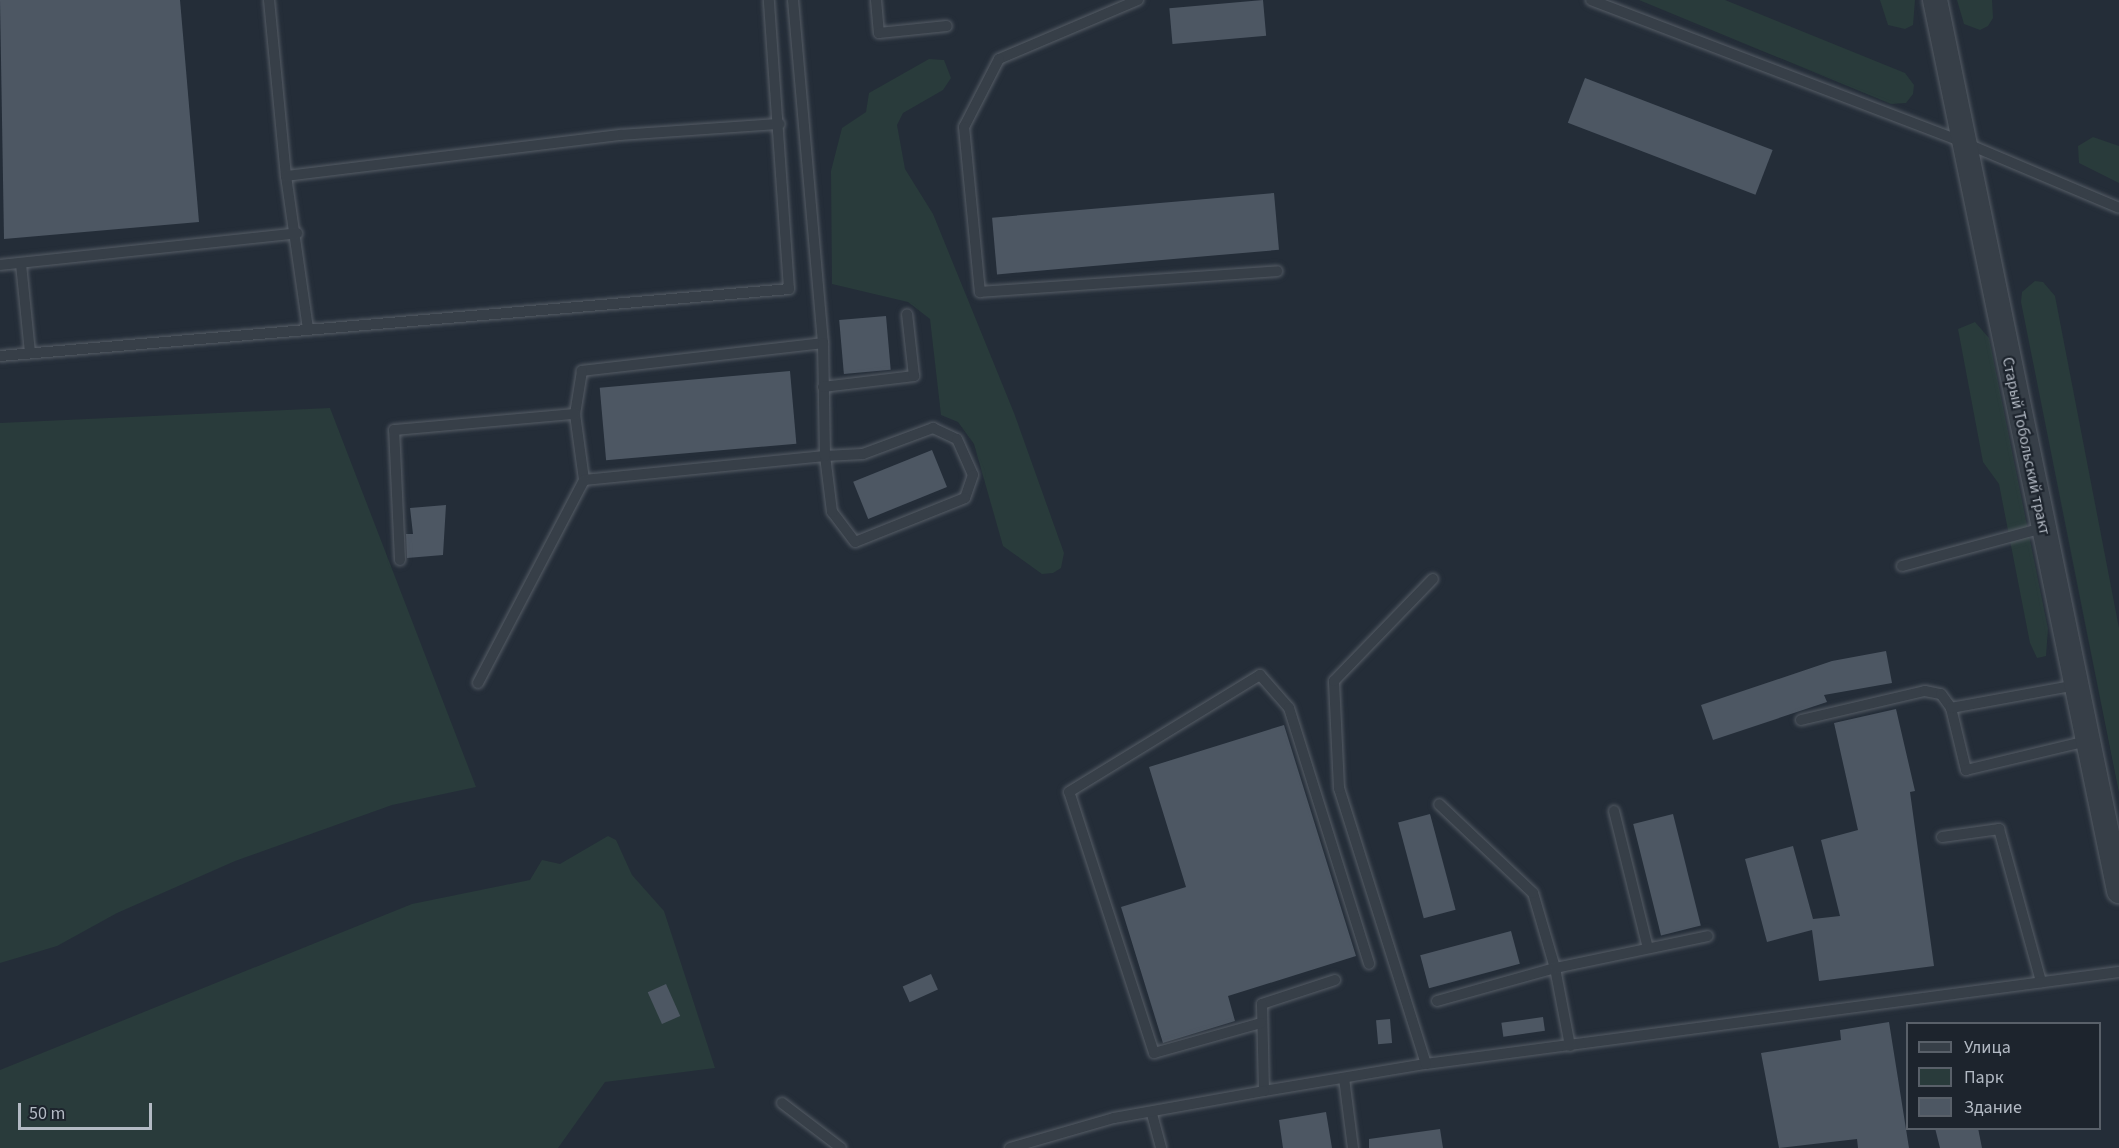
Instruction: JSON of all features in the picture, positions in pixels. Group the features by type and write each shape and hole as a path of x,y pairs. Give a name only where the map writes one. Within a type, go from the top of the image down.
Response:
{"street":[{"name":"Старый Тобольский тракт","path":"1935,0 1962,142 2119,891"}],"lane":[{"path":"269,0 286,176 297,233 308,329"},
{"path":"0,356 789,289 780,124 769,0"},
{"path":"584,480 825,456 863,454 933,428 957,439 973,475 965,498 855,542 832,512 825,456 823,343 793,0"},
{"path":"876,0 879,33 947,26"},
{"path":"1138,0 999,59 964,127 980,292 1277,271"},
{"path":"1591,0 1962,142 2119,208"},
{"path":"286,176 621,135 780,124"},
{"path":"0,266 297,233"},
{"path":"21,264 30,352"},
{"path":"824,387 914,376 907,314"},
{"path":"478,683 584,480 575,414 582,371 823,343"},
{"path":"400,560 394,430 575,414"},
{"path":"1902,566 2043,528"},
{"path":"1426,1064 1339,788 1334,681 1433,579"},
{"path":"1261,1023 1154,1053 1069,792 1260,675 1289,708 1369,964"},
{"path":"1951,708 2076,685"},
{"path":"1801,720 1925,691 1941,694 1951,708 1966,771 2088,741"},
{"path":"1439,804 1533,893 1555,968 1570,1046"},
{"path":"1614,812 1648,948"},
{"path":"1942,837 1999,829 2041,982"},
{"path":"1437,1001 1555,968 1708,936"},
{"path":"1010,1148 1114,1118 1152,1114 1264,1091 1426,1064 2119,972"},
{"path":"1264,1091 1262,1004 1335,980"},
{"path":"1344,1078 1353,1148"},
{"path":"782,1103 841,1148"},
{"path":"1152,1114 1161,1148"}],"green space":[{"path":"1639,0 1725,0 1905,73 1914,85 1913,94 1906,103 1891,104"},
{"path":"1880,0 1915,0 1913,25 1905,29 1888,25"},
{"path":"1957,0 1992,0 1993,18 1988,26 1980,30 1964,24"},
{"path":"929,59 944,60 951,78 943,90 903,113 897,125 905,169 933,214 1014,413 1064,553 1061,568 1053,573 1042,574 1003,546 974,444 958,422 941,415 930,319 908,302 832,284 831,171 842,128 866,112 869,93"},
{"path":"2093,137 2119,146 2119,183 2079,163 2078,146"},
{"path":"2035,281 2043,282 2055,296 2119,628 2119,793 2021,302 2022,292"},
{"path":"1975,322 1989,338 2048,629 2046,656 2037,658 2030,643 1999,484 1983,462 1958,329"},
{"path":"330,408 476,787 392,805 235,861 117,913 57,946 0,963 0,423"},
{"path":"608,836 616,840 632,875 664,911 715,1068 605,1082 558,1148 0,1148 0,1070 412,904 530,880 542,860 560,864"}],"building":[{"path":"0,0 180,0 199,222 4,239"},
{"path":"1263,0 1266,36 1172,44 1169,8"},
{"path":"1585,78 1773,150 1755,195 1568,123"},
{"path":"1274,193 1279,250 997,274 992,218"},
{"path":"886,316 891,370 844,374 839,320"},
{"path":"790,371 796,444 606,460 600,388"},
{"path":"932,450 947,487 868,519 853,482"},
{"path":"446,505 443,555 407,558 406,534 413,534 410,508"},
{"path":"1886,651 1892,683 1824,695 1827,702 1713,740 1701,705 1832,661"},
{"path":"1896,709 1915,791 1910,792 1934,966 1819,981 1812,930 1767,942 1745,859 1793,846 1813,919 1840,916 1821,840 1858,830 1834,723"},
{"path":"1284,725 1356,956 1228,996 1235,1021 1163,1043 1121,907 1186,887 1149,767"},
{"path":"1430,814 1456,910 1424,918 1398,823"},
{"path":"1673,814 1701,926 1661,936 1633,824"},
{"path":"1511,931 1520,964 1429,988 1420,955"},
{"path":"931,974 938,990 910,1002 903,987"},
{"path":"666,984 680,1016 662,1024 648,992"},
{"path":"1543,1017 1545,1031 1503,1037 1501,1023"},
{"path":"1390,1019 1392,1043 1378,1044 1376,1020"},
{"path":"1889,1022 1909,1148 1858,1148 1857,1139 1779,1148 1761,1053 1841,1040 1840,1030"},
{"path":"1326,1112 1332,1148 1283,1148 1279,1120"},
{"path":"1440,1129 1443,1148 1369,1148 1369,1139"},
{"path":"1936,1130 1978,1130 1982,1148 1940,1148"}]}
